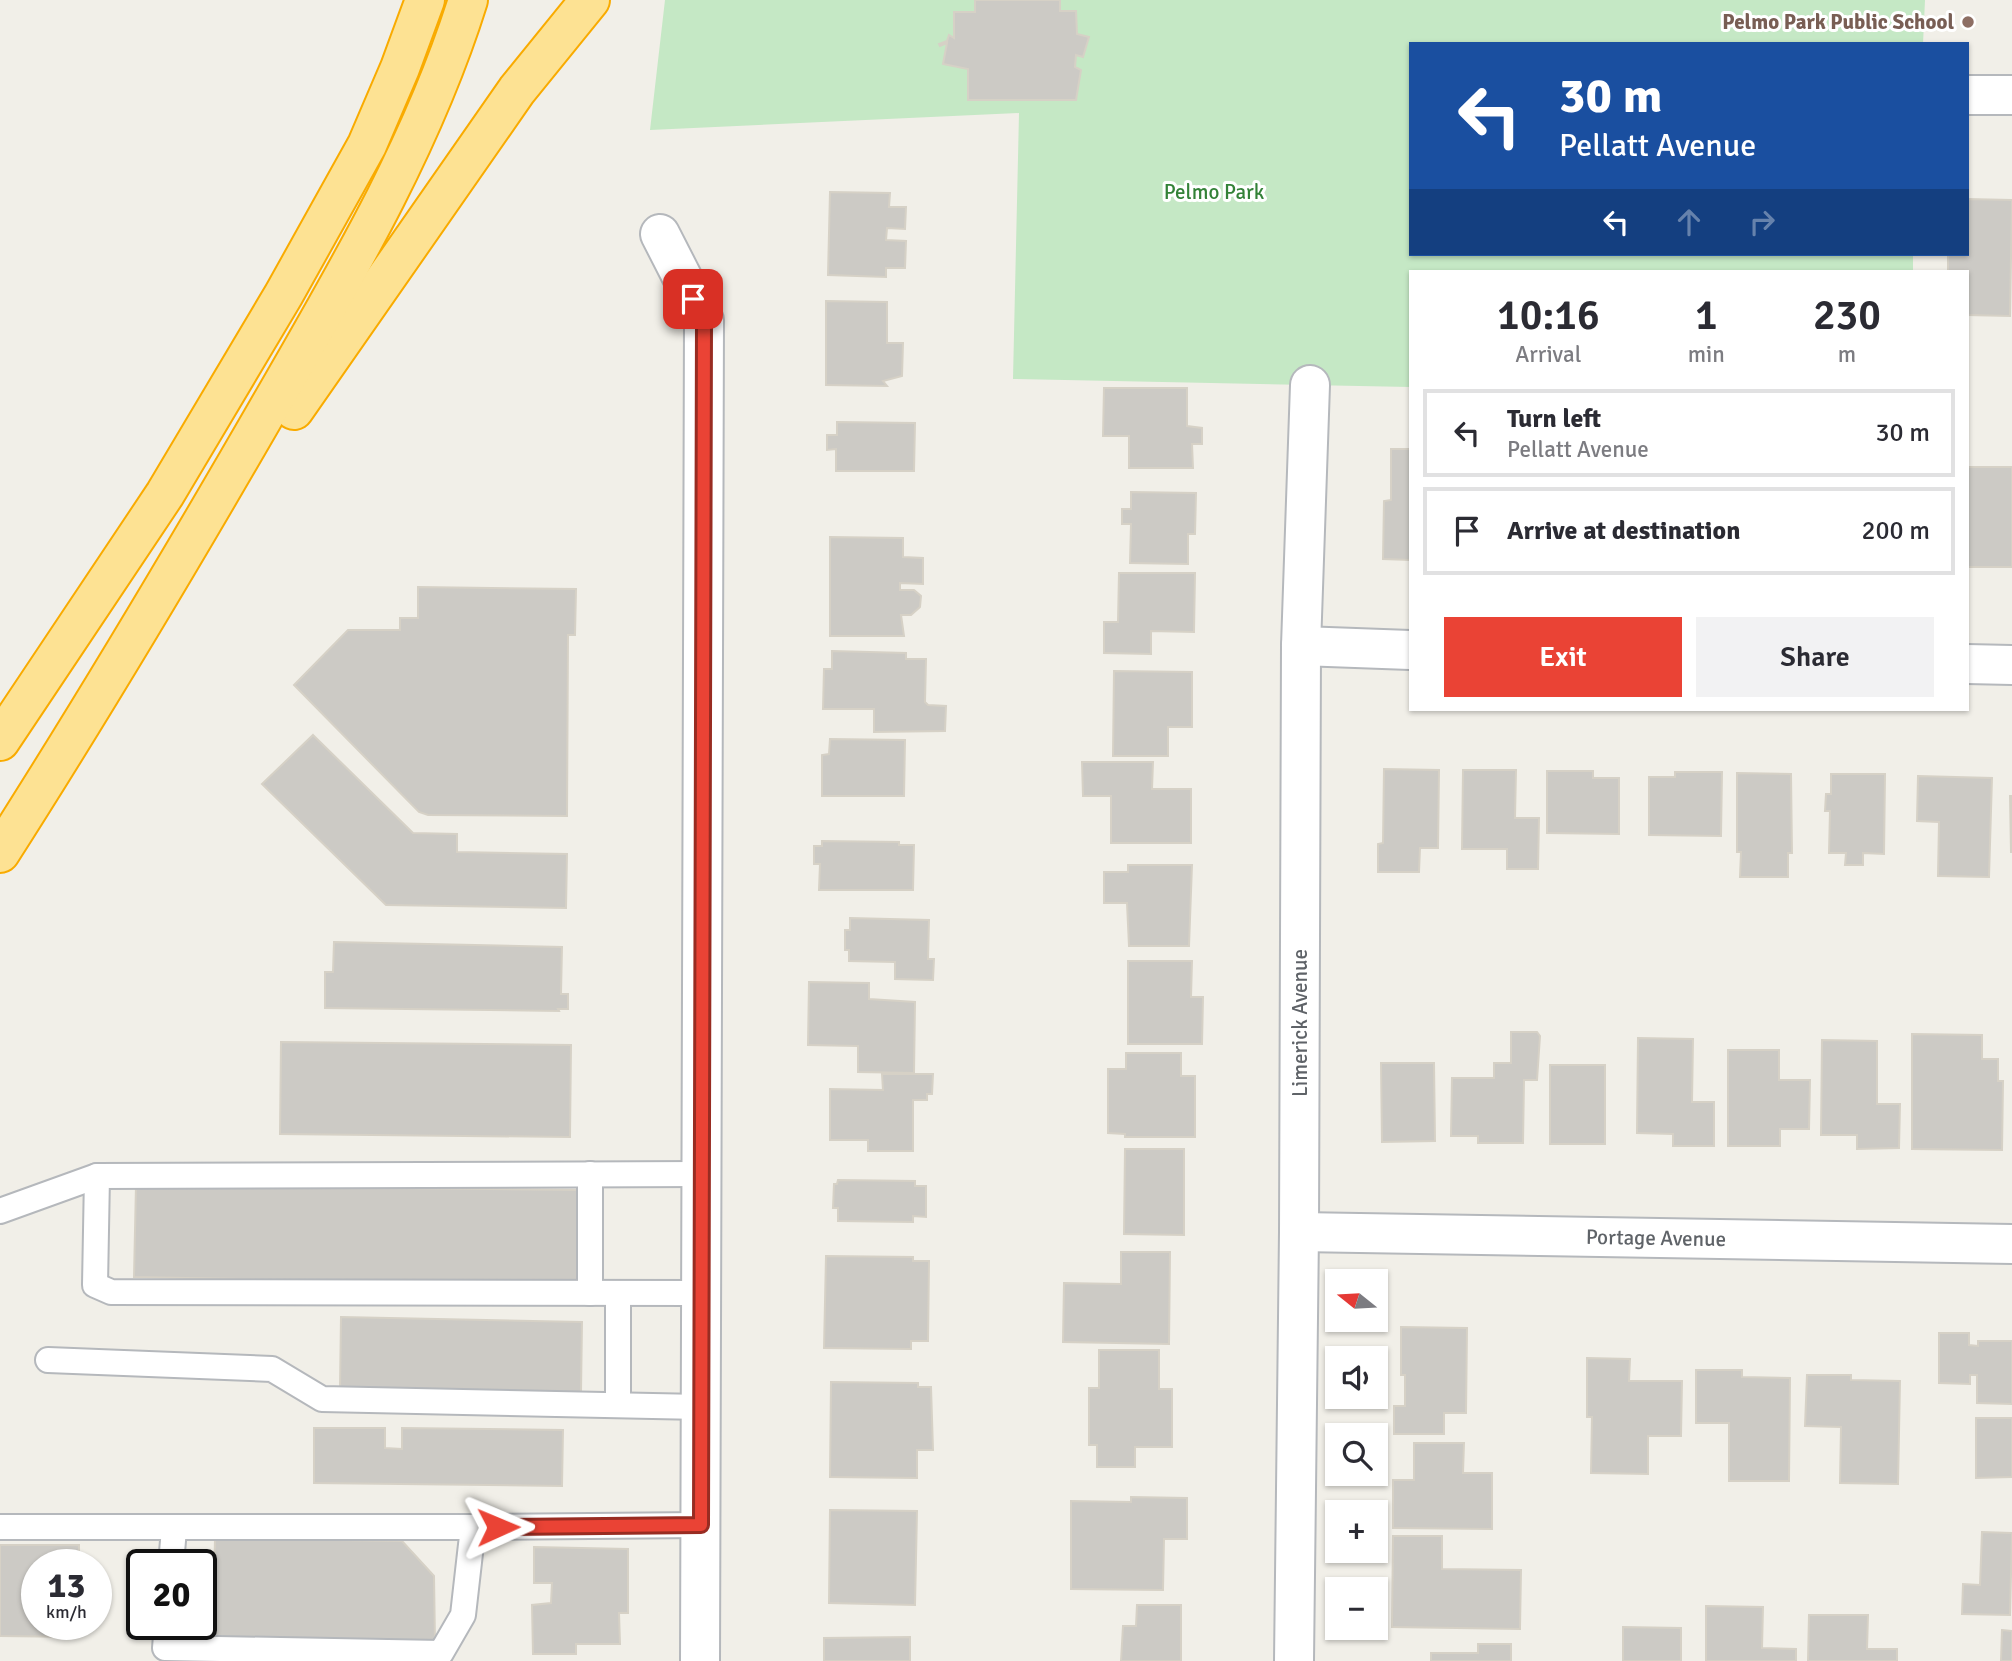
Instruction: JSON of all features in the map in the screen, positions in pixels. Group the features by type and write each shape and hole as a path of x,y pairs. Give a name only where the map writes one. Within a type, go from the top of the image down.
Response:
{"highway":[{"path":"0,741 165,494 285,294 367,145 425,0"},
{"path":"0,853 133,638 261,422 374,222 424,121 468,0"},
{"path":"133,638 450,183 517,90 590,0"}],"street":[{"path":"1969,95 2012,95"},
{"path":"660,233 704,320 700,1661"},
{"name":"Limerick Avenue","path":"1294,1661 1301,646 1310,385"},
{"path":"1301,646 1409,650"},
{"path":"1969,664 2012,665"},
{"name":"Portage Avenue","path":"1299,1232 2012,1244"}],"lane":[{"path":"590,1174 590,1293"},
{"path":"0,1211 97,1176 702,1174"},
{"path":"97,1176 95,1284 111,1292 701,1293"},
{"path":"618,1294 618,1405"},
{"path":"48,1360 272,1368 322,1399 701,1407"},
{"path":"0,1527 174,1529 701,1525"},
{"path":"166,1640 165,1648 441,1653 463,1615 473,1527"},
{"path":"172,1549 174,1529"}],"green space":[{"name":"Pelmo Park","path":"665,0 1925,0 1923,42 1409,42 1409,256 1913,256 1913,270 1409,270 1409,387 1013,379 1019,113 650,130"}],"building":[{"path":"975,0 1060,0 1060,11 1076,11 1077,34 1089,37 1083,57 1076,55 1075,67 1081,70 1076,100 968,100 968,69 943,64 947,43 940,46 939,44 947,41 949,35 954,38 954,12 975,12"},
{"path":"830,192 890,193 889,207 906,207 905,229 887,228 886,240 906,241 905,268 886,268 886,277 828,275"},
{"path":"1969,199 2012,200 2010,316 1969,315 1969,270 1948,270 1948,256 1969,256"},
{"path":"826,301 887,302 887,343 903,343 902,376 883,381 887,386 826,385"},
{"path":"1104,388 1187,388 1187,426 1202,428 1202,444 1192,444 1193,468 1129,468 1129,436 1103,436"},
{"path":"837,422 915,423 914,471 836,471 836,449 827,450 827,435 837,435"},
{"path":"1391,449 1409,449 1409,560 1383,559 1384,501 1391,500"},
{"path":"1969,467 2012,467 2012,567 1969,567"},
{"path":"1131,492 1196,493 1195,534 1188,534 1188,564 1130,563 1131,524 1122,524 1122,509 1131,509"},
{"path":"830,537 903,538 903,557 923,558 923,584 900,583 900,590 914,590 921,596 920,607 911,615 901,615 904,636 830,636"},
{"path":"1119,573 1195,573 1194,632 1151,631 1151,654 1104,653 1104,622 1118,622"},
{"path":"418,587 576,589 575,635 568,635 567,816 428,815 419,812 294,685 348,630 400,630 400,618 418,618"},
{"path":"832,651 906,653 906,659 926,659 925,702 928,705 946,706 945,731 874,732 874,709 823,709 824,669 832,669"},
{"path":"1114,671 1192,672 1192,727 1168,727 1168,756 1113,756"},
{"path":"313,735 413,833 457,834 457,852 567,854 566,908 386,905 262,784"},
{"path":"830,739 905,740 904,796 822,796 822,755 829,754"},
{"path":"1082,762 1153,762 1152,789 1191,789 1191,843 1111,843 1111,796 1083,796"},
{"path":"1384,769 1439,770 1438,848 1420,848 1419,872 1378,872 1378,844 1383,843"},
{"path":"1463,770 1516,770 1515,818 1539,818 1538,869 1507,869 1507,849 1462,849"},
{"path":"1547,771 1593,771 1593,778 1619,778 1619,834 1547,833"},
{"path":"1675,772 1722,772 1721,836 1649,835 1649,777 1675,777"},
{"path":"1737,773 1791,774 1792,853 1788,853 1788,877 1740,877 1741,852 1737,852"},
{"path":"1831,774 1885,774 1884,854 1863,853 1863,865 1845,865 1846,853 1829,853 1830,811 1825,811 1826,794 1831,794"},
{"path":"1918,776 1992,778 1989,877 1938,876 1939,822 1917,821"},
{"path":"2012,796 2012,852 2011,852"},
{"path":"822,841 899,842 899,845 914,845 913,890 819,890 820,864 814,864 814,846 822,846"},
{"path":"1128,865 1192,865 1189,946 1129,946 1127,903 1104,903 1104,872 1128,872"},
{"path":"850,918 929,920 928,959 934,959 933,980 895,979 895,962 849,961 849,950 845,950 845,930 850,930"},
{"path":"334,942 562,947 561,994 568,994 568,1009 325,1008 325,972 333,972"},
{"path":"1128,961 1192,961 1191,997 1203,997 1202,1044 1128,1044"},
{"path":"809,982 869,983 869,999 915,1002 914,1073 858,1072 858,1046 808,1045"},
{"path":"1511,1032 1537,1032 1540,1036 1537,1080 1524,1080 1523,1143 1478,1143 1478,1136 1451,1136 1452,1078 1494,1078 1494,1063 1511,1063"},
{"path":"1912,1034 1982,1035 1982,1059 1998,1059 1998,1081 2003,1081 2002,1150 1912,1149"},
{"path":"1638,1038 1693,1039 1692,1102 1714,1102 1714,1146 1673,1146 1673,1134 1637,1133"},
{"path":"1822,1040 1877,1041 1877,1104 1900,1104 1899,1148 1857,1149 1857,1135 1821,1135"},
{"path":"281,1042 571,1045 570,1137 280,1134"},
{"path":"1728,1050 1779,1050 1779,1080 1810,1080 1809,1129 1780,1129 1780,1146 1728,1146"},
{"path":"1126,1053 1181,1053 1181,1076 1195,1076 1195,1137 1125,1137 1125,1134 1108,1133 1108,1069 1126,1069"},
{"path":"1381,1063 1434,1063 1435,1141 1382,1142"},
{"path":"1550,1065 1605,1065 1605,1144 1550,1144"},
{"path":"882,1074 933,1074 932,1094 927,1094 927,1100 913,1100 913,1151 868,1151 868,1140 830,1140 830,1089 883,1090"},
{"path":"1125,1149 1184,1149 1184,1235 1124,1234"},
{"path":"838,1180 915,1181 915,1186 926,1186 926,1217 913,1216 913,1222 838,1221 838,1208 833,1208 834,1184 837,1184"},
{"path":"136,1185 582,1190 581,1285 134,1277"},
{"path":"1121,1252 1170,1252 1169,1344 1063,1342 1064,1283 1121,1284"},
{"path":"826,1256 913,1257 913,1261 929,1261 928,1341 911,1341 911,1349 824,1348"},
{"path":"341,1317 582,1322 581,1392 340,1389"},
{"path":"1401,1327 1467,1328 1466,1413 1444,1413 1444,1434 1394,1434 1394,1406 1405,1406 1405,1375 1401,1375"},
{"path":"1939,1333 1969,1333 1969,1345 1978,1346 1978,1341 2012,1341 2012,1404 1977,1403 1977,1375 1970,1375 1970,1384 1939,1383"},
{"path":"1099,1350 1159,1350 1159,1389 1172,1389 1172,1447 1135,1447 1135,1467 1097,1467 1097,1445 1089,1445 1089,1388 1099,1388"},
{"path":"1587,1358 1630,1359 1629,1381 1682,1381 1681,1436 1648,1436 1648,1474 1591,1473 1592,1417 1587,1417"},
{"path":"1696,1370 1742,1370 1742,1377 1790,1378 1789,1481 1729,1481 1729,1423 1696,1423"},
{"path":"1807,1375 1851,1375 1851,1380 1900,1381 1898,1484 1840,1483 1841,1427 1805,1426"},
{"path":"831,1382 918,1383 918,1387 931,1387 933,1450 917,1450 917,1478 830,1477"},
{"path":"1976,1418 2012,1418 2012,1477 1976,1478"},
{"path":"314,1428 385,1428 385,1448 402,1449 402,1428 563,1430 562,1486 314,1483"},
{"path":"1414,1443 1464,1443 1463,1473 1492,1473 1492,1529 1393,1528 1393,1480 1414,1480"},
{"path":"1131,1497 1187,1498 1187,1539 1164,1539 1163,1590 1071,1589 1071,1501 1131,1502"},
{"path":"830,1510 917,1511 915,1605 829,1603"},
{"path":"1982,1532 2012,1533 2010,1615 1962,1614 1963,1584 1980,1585"},
{"path":"1393,1536 1442,1536 1442,1569 1521,1570 1520,1629 1392,1627"},
{"path":"215,1538 402,1541 434,1576 435,1643 217,1639 217,1549 215,1549"},
{"path":"0,1545 79,1545 79,1549 21,1549 21,1636 0,1636"},
{"path":"534,1547 628,1549 628,1613 619,1613 620,1644 576,1644 576,1654 533,1654 532,1605 551,1603 552,1583 534,1583"},
{"path":"1137,1605 1181,1605 1181,1661 1121,1661 1123,1626 1136,1626"},
{"path":"1706,1606 1763,1607 1762,1648 1796,1649 1796,1661 1706,1661"},
{"path":"1809,1615 1868,1615 1867,1649 1897,1649 1897,1661 1808,1661"},
{"path":"1623,1627 1681,1628 1681,1661 1623,1661"},
{"path":"2002,1630 2012,1631 2012,1661 2001,1661"},
{"path":"910,1637 910,1661 824,1661 824,1638"},
{"path":"1478,1644 1511,1644 1511,1661 1431,1661 1431,1653 1478,1653"}],"place":[{"name":"Pelmo Park Public School","path":"1968,22"}],"route":[{"path":"498,1527 701,1525 704,320 693,299"}]}
